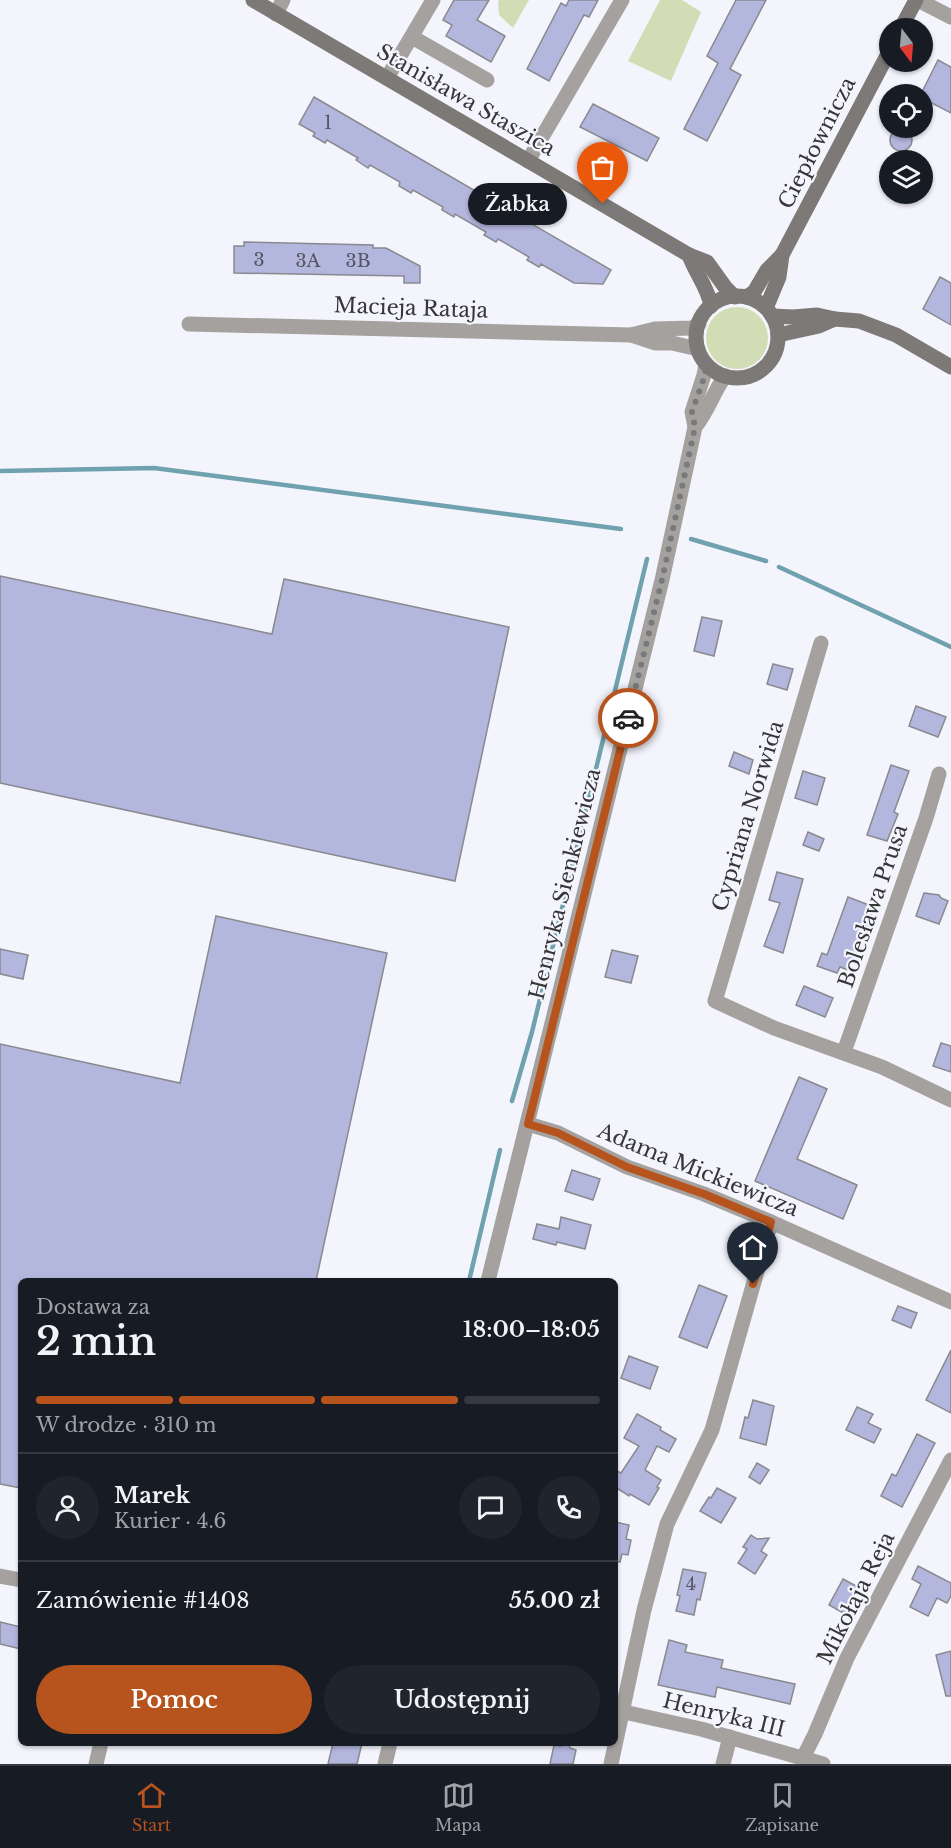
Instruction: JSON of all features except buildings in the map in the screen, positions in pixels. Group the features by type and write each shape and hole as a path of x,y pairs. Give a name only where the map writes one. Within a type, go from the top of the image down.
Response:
{"street":[{"name":"Stanisława Staszica","path":"253,0 279,7 387,78 689,255 707,261 725,287 740,297"},
{"path":"387,78 433,0"},
{"path":"528,161 622,0"},
{"path":"907,18 917,0 951,17"},
{"path":"412,37 487,80"},
{"name":"Ciepłownicza","path":"769,312 783,255 879,71"},
{"path":"689,255 694,270 709,295 711,306"},
{"name":"Ciepłownicza","path":"740,297 754,291 766,270 783,255"},
{"path":"740,297 754,300 769,312 778,335 777,348 771,360 751,376 738,378 725,376 706,364 698,349 696,336 704,314 711,306 722,299 740,297"},
{"path":"769,312 793,317 817,315 859,321 896,335 951,367"},
{"path":"778,335 819,326 835,319"},
{"name":"Macieja Rataja","path":"189,324 630,335 655,329 692,328 699,324"},
{"name":"Macieja Rataja","path":"630,335 655,343 672,343 698,349"},
{"name":"Henryka Sienkiewicza","path":"489,1278 662,580 695,427 692,412 705,375 706,364"},
{"name":"Henryka Sienkiewicza","path":"695,427 705,414 711,398 725,376"},
{"name":"Cypriana Norwida","path":"821,643 715,1001 774,1028 844,1052"},
{"name":"Bolesława Prusa","path":"844,1052 926,818 939,774"},
{"path":"844,1052 882,1067 951,1100"},
{"name":"Adama Mickiewicza","path":"528,1124 558,1133 627,1167 704,1194 771,1222 951,1302"},
{"path":"618,1711 667,1524 712,1430 771,1222"},
{"name":"Mikołaja Reja","path":"803,1758 847,1658 951,1460"},
{"path":"0,1576 18,1579"},
{"name":"Henryka III","path":"618,1711 730,1737 823,1764"},
{"path":"723,1764 730,1737"},
{"path":"96,1764 100,1746"},
{"path":"385,1764 389,1746"},
{"path":"611,1764 613,1746"}],"green space":[{"path":"529,0 513,28 499,15 498,1"},
{"path":"660,0 682,0 701,12 671,81 628,61"},
{"path":"737,307 759,316 768,338 759,360 737,369 715,360 706,338 715,316"}],"waterway":[{"path":"0,471 154,468 621,529"},
{"path":"691,539 766,561"},
{"path":"512,1101 532,1032 647,559"},
{"path":"779,567 951,647"},
{"path":"470,1278 500,1150"}],"way so far":[{"path":"603,204 689,255 694,270 709,295 711,306 704,314 696,336 698,349 706,364 705,375 692,412 695,427 688,466 628,718"}],"place":[{"name":"Żabka","path":"603,204"}],"route":[{"path":"628,718 528,1124 558,1133 627,1167 704,1194 771,1222 753,1284"}]}
